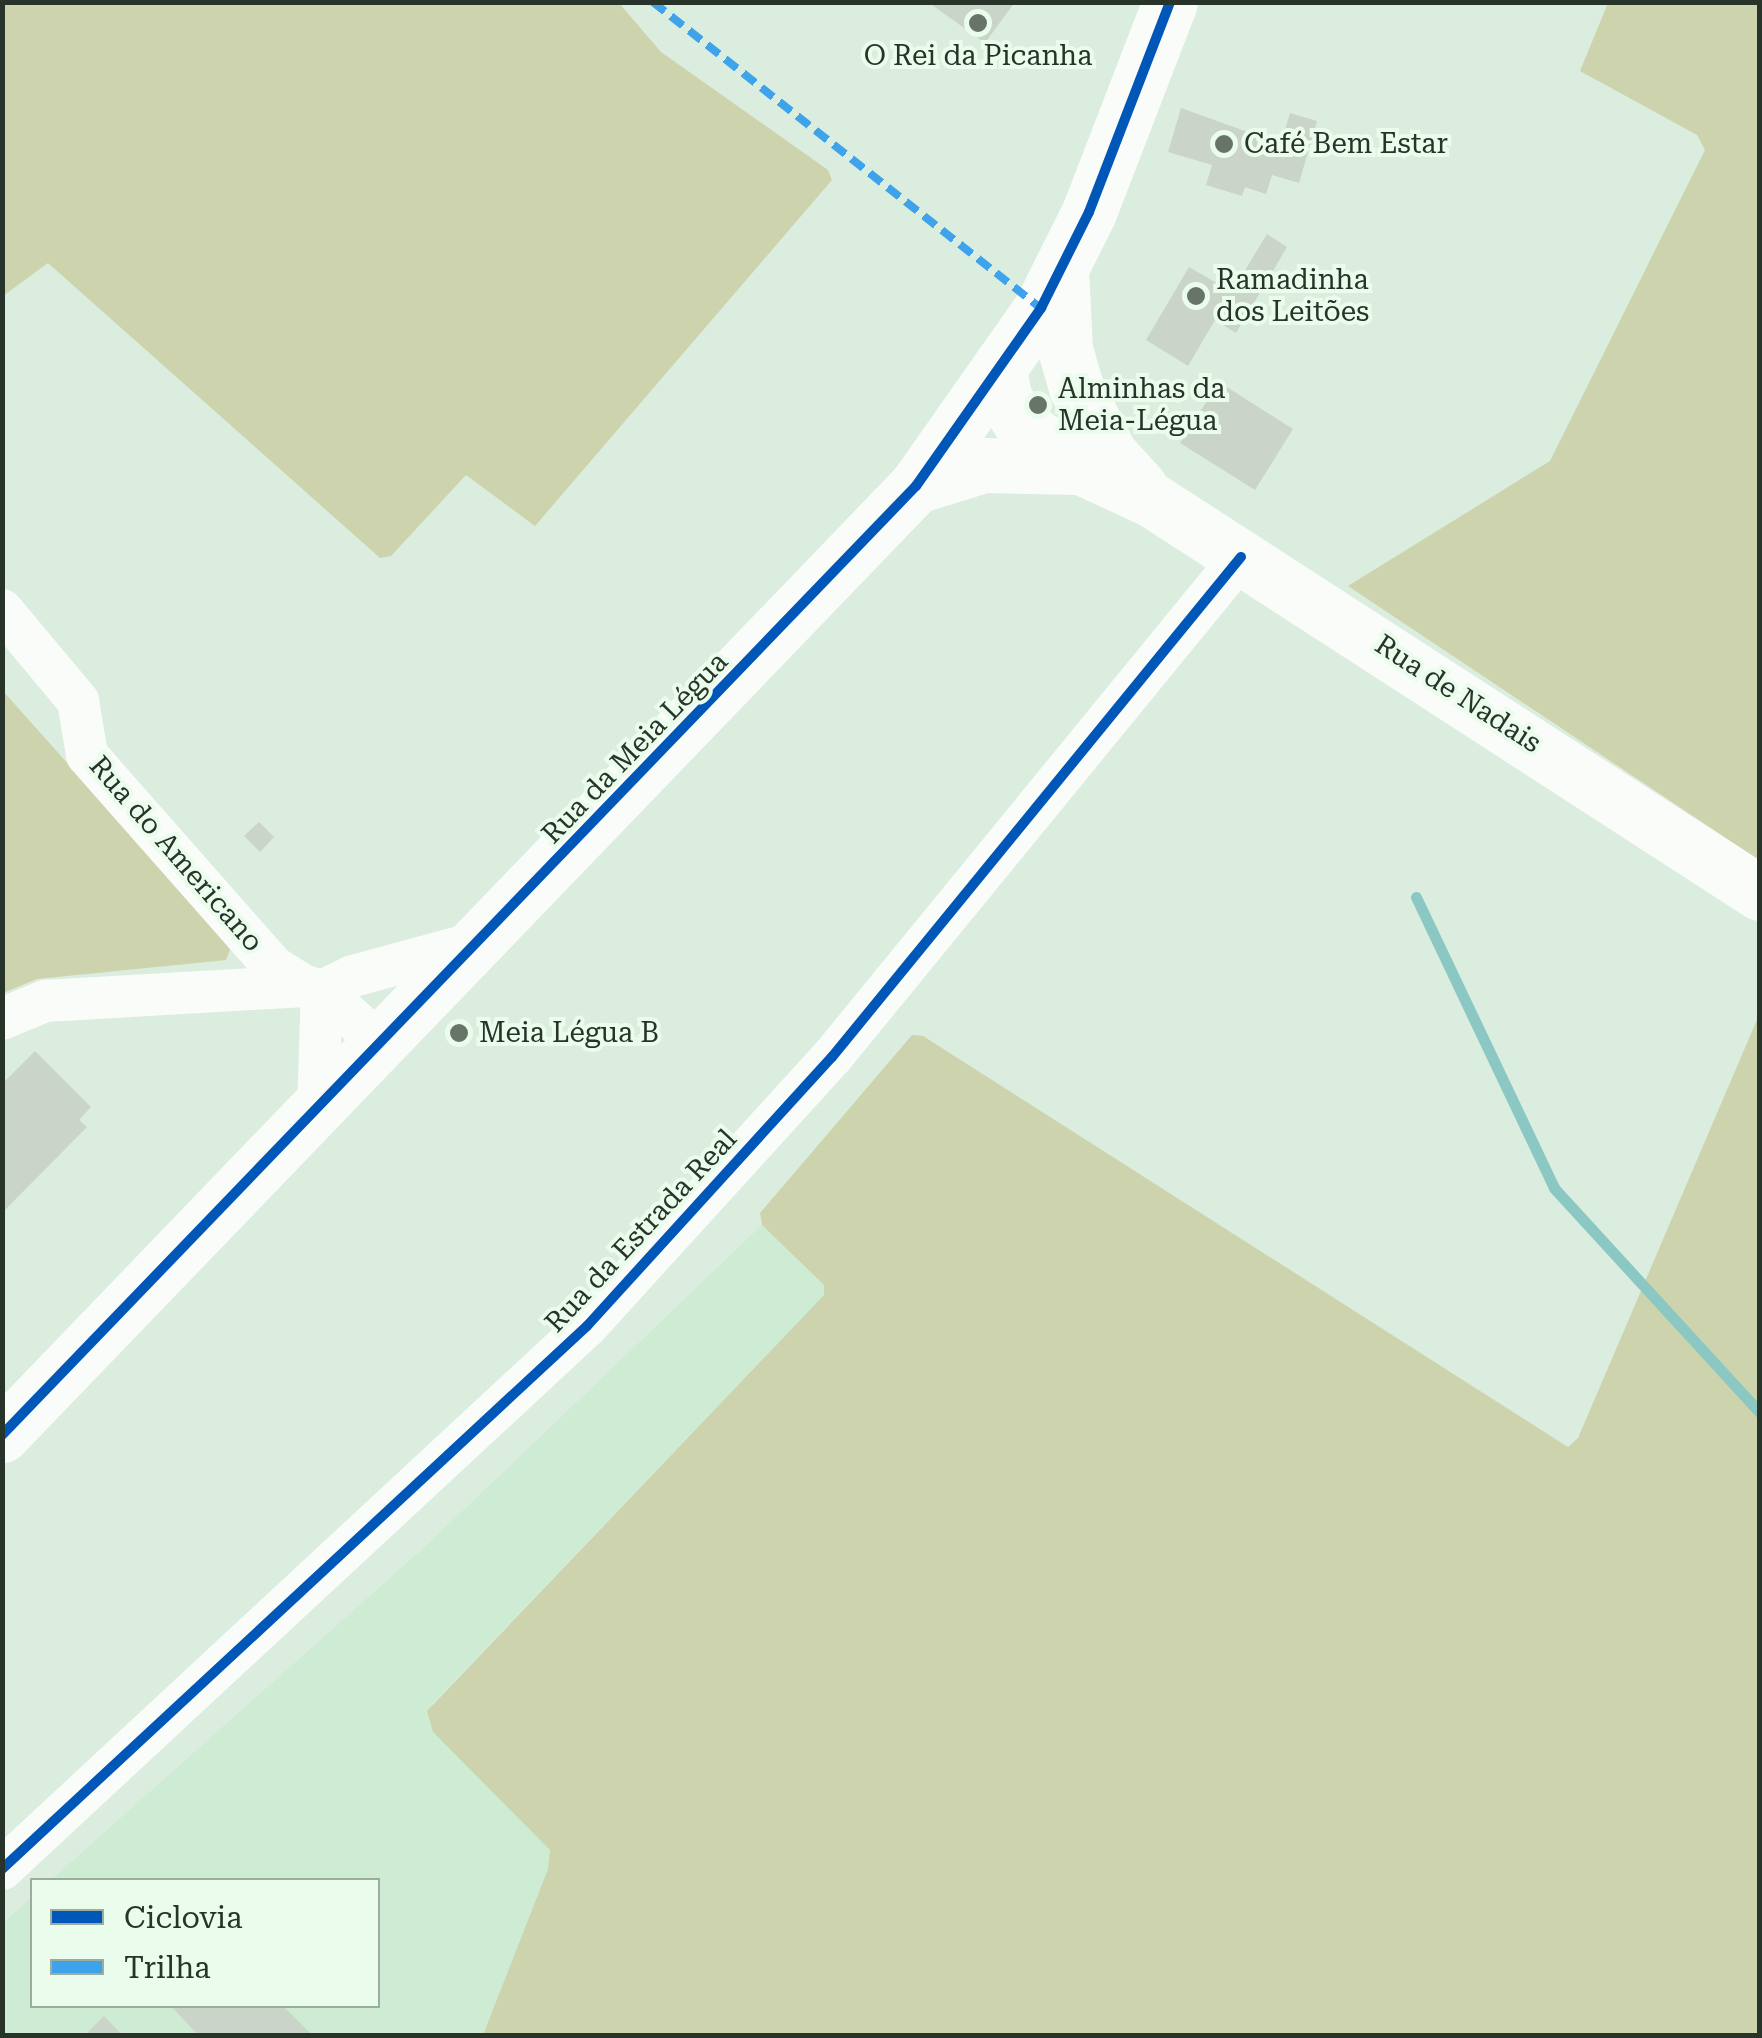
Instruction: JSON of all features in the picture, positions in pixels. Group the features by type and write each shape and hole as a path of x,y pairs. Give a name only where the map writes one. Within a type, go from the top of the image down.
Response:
{"main road":[{"name":"Rua da Meia Légua","path":"2,1435 916,486 1004,360 1061,268 1134,106 1170,2"},
{"name":"Rua de Nadais","path":"1061,268 1064,349 1087,448"},
{"name":"Rua de Nadais","path":"1004,360 1004,397 1023,427 1087,448 1152,500 1760,893"},
{"path":"916,486 984,465 1087,448"}],"street":[{"name":"Rua da Estrada Real","path":"2,1868 373,1532 587,1326 832,1056 1242,557"},
{"name":"Rua do Americano","path":"2,610 78,701 87,756 274,968 327,984 393,1032"},
{"path":"2,1019 45,1001 327,984 480,942"},
{"path":"318,1109 327,984"}],"shaded area":[{"path":"3,2 619,3 661,52 828,170 832,180 535,526 466,475 391,556 380,558 48,263 3,296"},
{"path":"1608,3 1759,3 1759,860 1348,586 1550,461 1705,150 1697,135 1580,71"},
{"path":"2,690 224,938 230,950 226,960 37,979 3,993"},
{"path":"1759,1015 1759,2035 483,2035 548,1869 550,1850 433,1732 427,1711 824,1295 824,1285 762,1225 760,1213 912,1035 923,1036 1568,1447 1578,1438"},
{"path":"762,1225 824,1285 824,1295 432,1704 550,1850 548,1869 483,2035 3,2035 2,1924 30,1899 30,2008 380,2008 380,1878 53,1878 427,1545"}],"building":[{"name":"O Rei da Picanha","path":"928,2 1015,2 985,43"},
{"path":"1181,108 1281,144 1290,113 1317,121 1299,183 1272,175 1266,194 1245,187 1242,196 1206,185 1212,165 1168,152"},
{"path":"1267,234 1287,247 1236,333 1215,320 1188,366 1146,340 1189,267 1232,292"},
{"path":"1219,382 1293,429 1255,490 1180,443"},
{"path":"259,822 274,837 260,852 244,836"},
{"path":"35,1051 91,1107 79,1120 87,1127 2,1213 2,1084"},
{"path":"173,2008 285,2008 313,2036 199,2036"},
{"path":"104,2016 123,2036 84,2036"}],"waterway":[{"path":"1416,897 1554,1188 1760,1413"}],"marked path":[{"path":"653,2 1041,308"}],"cycle path":[{"path":"2,1435 916,486 1041,308 1089,212 1170,2"},
{"path":"2,1869 587,1326 832,1057 1241,557"}],"place":[{"name":"O Rei da Picanha","path":"978,23"},
{"name":"Café Bem Estar","path":"1224,144"},
{"name":"Ramadinha dos Leitões","path":"1196,296"},
{"name":"Alminhas da Meia-Légua","path":"1038,405"},
{"name":"Meia Légua B","path":"459,1033"}]}
